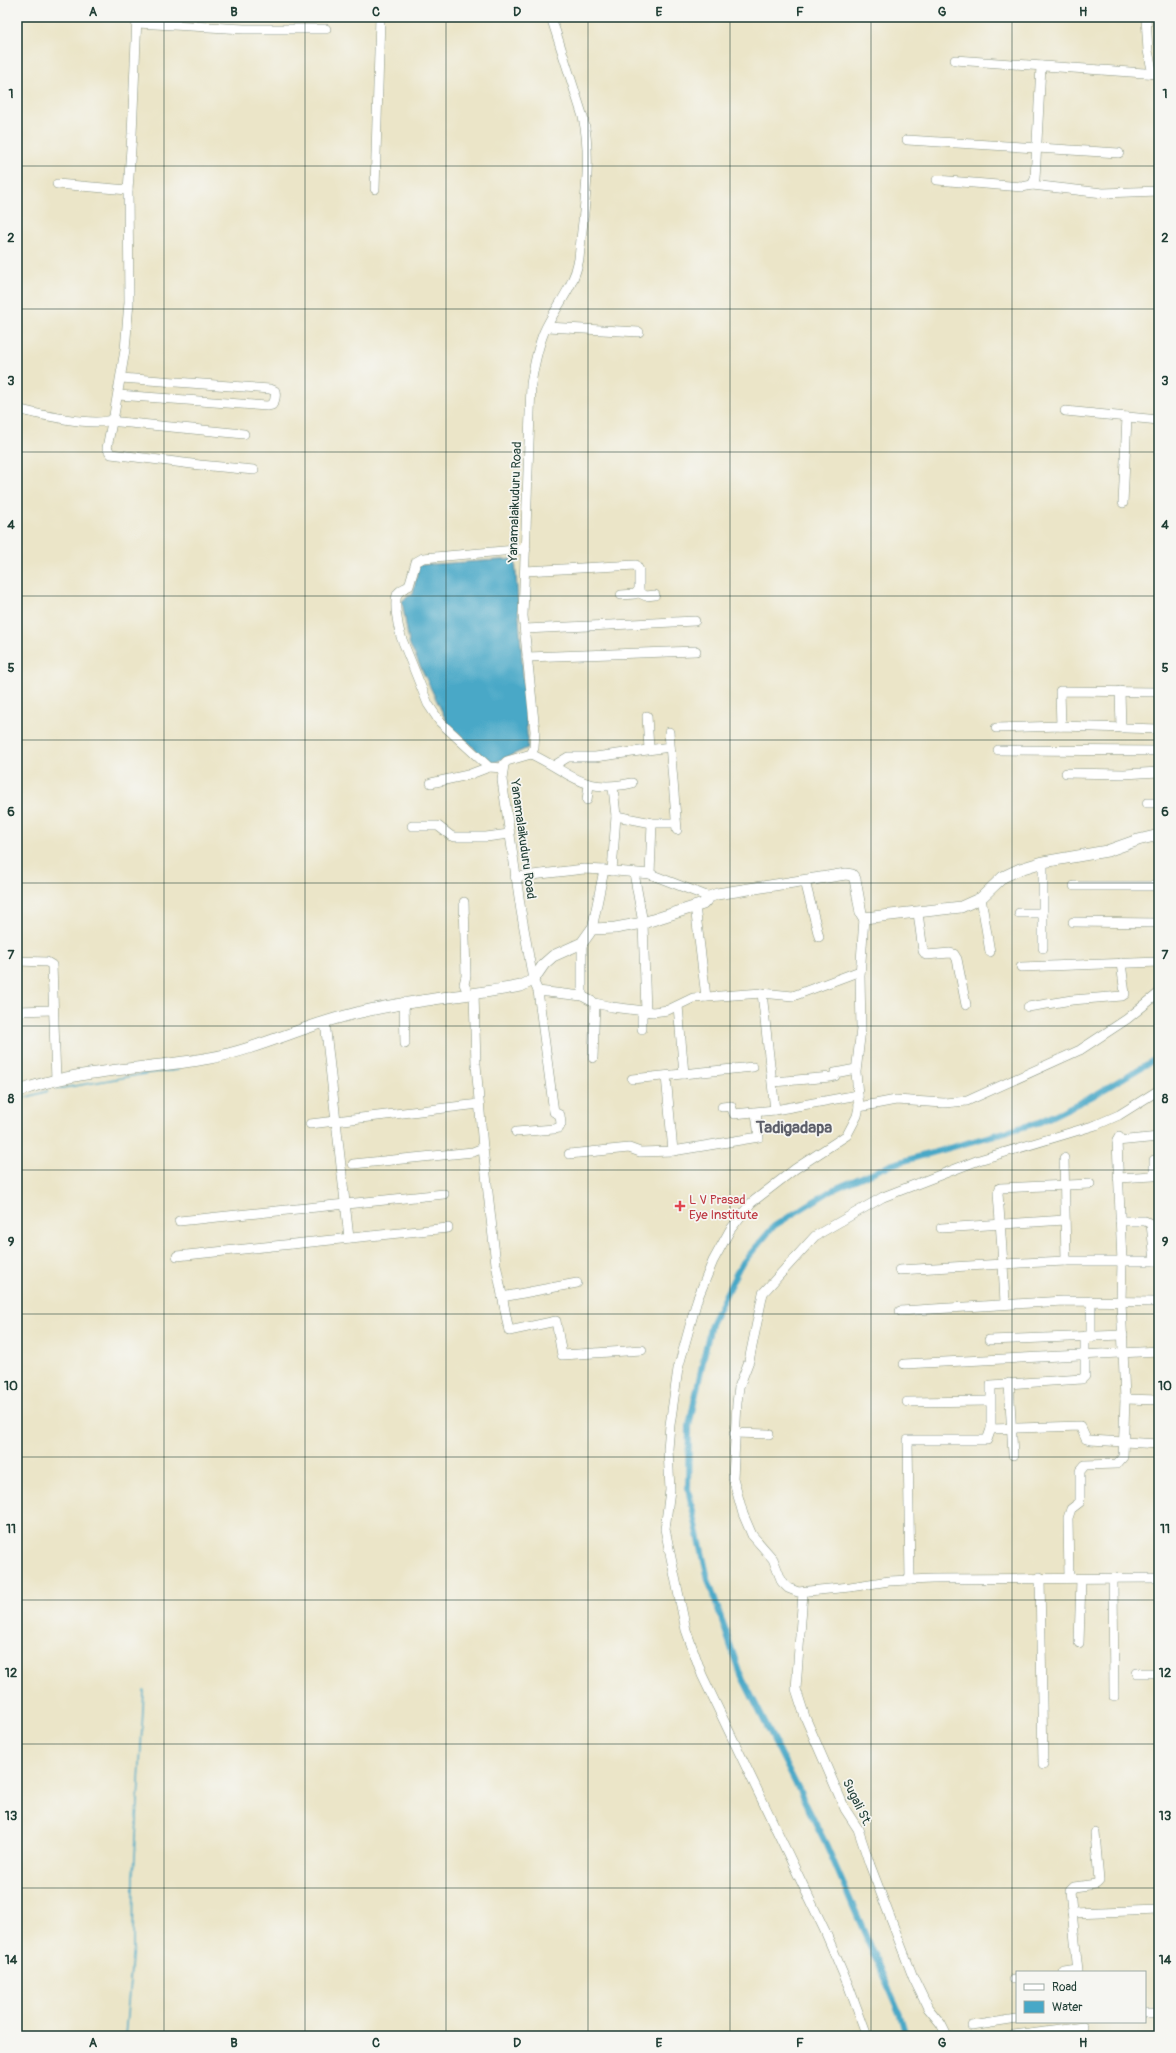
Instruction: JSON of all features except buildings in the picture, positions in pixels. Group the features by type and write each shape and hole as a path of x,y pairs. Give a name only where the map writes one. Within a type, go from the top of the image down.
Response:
{"main road":[{"path":"17,1092 56,1080 208,1058 250,1048 325,1022 404,1002 521,986 533,980 544,964 552,956 582,944 592,929 615,928 643,923 703,904 709,897 846,874 852,875 856,883 861,913 864,918 961,907 981,898 1011,872 1043,862 1107,851 1138,840 1159,835"}],"street":[{"path":"375,189 380,17"},
{"name":"Yanamalaikuduru Road","path":"516,1132 554,1129 559,1128 561,1124 560,1115 554,1112 538,991 533,980 509,834 502,780 503,768 507,761 531,754 534,748 535,731 525,629 525,571 531,384 536,357 547,327 572,284 576,272 579,259 587,155 587,133 583,117 552,17"},
{"path":"955,60 1156,74 1148,51 1146,17"},
{"path":"254,470 111,454 107,448 110,421 114,415 121,378 129,302 128,190 137,20 244,29 326,29"},
{"path":"1032,185 1035,179 1041,66"},
{"path":"907,140 1119,153"},
{"path":"937,180 1022,187 1032,185 1103,193 1159,191"},
{"path":"57,184 128,190"},
{"path":"547,327 639,332"},
{"path":"118,395 267,406 272,405 276,394 275,390 270,389 121,378"},
{"path":"17,409 49,416 244,434"},
{"path":"1064,411 1159,420"},
{"path":"1122,503 1127,417"},
{"path":"490,767 440,722 428,704 399,629 397,597 401,589 409,586 416,562 423,558 526,549"},
{"path":"525,571 636,565 639,570 639,590 641,594 655,595"},
{"path":"621,595 635,594 639,590"},
{"path":"525,629 695,621"},
{"path":"527,657 696,651"},
{"path":"1061,726 1060,691 1159,692"},
{"path":"1120,692 1121,728"},
{"path":"647,716 649,749"},
{"path":"996,728 1061,726 1159,729"},
{"path":"616,816 676,826 669,732"},
{"path":"554,765 568,757 595,757 670,747"},
{"path":"998,750 1159,750"},
{"path":"531,754 554,765 576,780 589,785 614,787 632,783"},
{"path":"431,783 468,775 490,767 503,768"},
{"path":"1066,773 1124,774 1159,772"},
{"path":"587,800 589,785"},
{"path":"592,929 608,871 616,816 614,787"},
{"path":"1147,803 1159,803"},
{"path":"650,874 652,823"},
{"path":"412,826 438,826 451,836 455,837 486,837 509,834"},
{"path":"1043,862 1043,948"},
{"path":"516,877 584,869 650,874 709,897"},
{"path":"634,873 643,923 646,1012"},
{"path":"805,882 818,937"},
{"path":"1074,886 1159,886"},
{"path":"981,898 990,952"},
{"path":"464,902 466,976 464,984 471,993 490,1223 509,1331 556,1321 562,1355 642,1350"},
{"path":"695,906 706,997"},
{"path":"918,912 923,951 926,955 950,953 954,954 958,959 966,1005"},
{"path":"1019,913 1043,913"},
{"path":"864,918 860,971 861,1029 856,1069 858,1116 847,1135 795,1168 752,1202 730,1230 712,1261 697,1300 678,1369 668,1449 670,1490 665,1529 686,1630 695,1657 710,1693 751,1774 825,1931 849,1987 866,2036"},
{"path":"1073,922 1159,923"},
{"path":"582,944 582,996"},
{"path":"17,961 47,962 52,965 56,1080"},
{"path":"1021,966 1159,962"},
{"path":"1028,1007 1072,1000 1122,996 1125,994 1121,963"},
{"path":"538,991 582,996 595,1003 646,1012 668,1010 678,1006 689,998 762,993 799,994 860,971"},
{"path":"762,993 775,1110"},
{"path":"858,1107 896,1100 944,1103 967,1101 1080,1050 1127,1020 1159,993"},
{"path":"404,1002 405,1044"},
{"path":"593,1058 595,1003"},
{"path":"678,1006 684,1074"},
{"path":"17,1011 53,1010"},
{"path":"642,1029 642,1014 646,1012"},
{"path":"325,1022 349,1238"},
{"path":"632,1080 753,1066"},
{"path":"773,1082 831,1077 834,1076 835,1073 856,1069"},
{"path":"666,1076 673,1151"},
{"path":"1159,1090 1119,1115 1096,1125 979,1160 883,1197 815,1236 763,1293 749,1361 740,1387 734,1433 733,1478 749,1528 760,1547 772,1559 782,1582 792,1591 803,1593 889,1581 910,1580 1040,1577 1081,1579 1159,1578"},
{"path":"722,1108 731,1106 734,1114 756,1113 858,1095"},
{"path":"310,1124 479,1104"},
{"path":"569,1154 629,1148 640,1152 673,1151 759,1137 756,1113"},
{"path":"1069,1578 1068,1518 1071,1509 1080,1502 1080,1471 1085,1466 1107,1466 1121,1462 1123,1457 1125,1399 1121,1300 1122,1262 1118,1178 1118,1139 1159,1137"},
{"path":"353,1164 473,1152 483,1148"},
{"path":"1064,1158 1066,1261"},
{"path":"1118,1178 1154,1176 1154,1160 1159,1160"},
{"path":"1005,1303 998,1193 1000,1188 1090,1184"},
{"path":"179,1221 444,1194"},
{"path":"941,1228 1001,1222 1065,1220"},
{"path":"899,1270 1066,1261 1157,1261 1151,1224 1145,1221 1120,1221"},
{"path":"177,1256 448,1228"},
{"path":"502,1297 577,1283"},
{"path":"900,1310 1005,1303 1121,1300 1159,1302"},
{"path":"910,1580 908,1440 984,1441 988,1439 991,1429 991,1384 1082,1379 1086,1376 1086,1354 1091,1301"},
{"path":"990,1340 1123,1335"},
{"path":"904,1364 1159,1351"},
{"path":"1009,1383 1013,1454"},
{"path":"1125,1399 1159,1400"},
{"path":"907,1402 990,1401"},
{"path":"991,1429 1080,1426 1086,1439 1159,1444"},
{"path":"734,1433 768,1434"},
{"path":"1040,1577 1043,1765"},
{"path":"1079,1643 1081,1579"},
{"path":"1113,1579 1114,1697"},
{"name":"Sugali St.","path":"803,1593 802,1632 796,1671 796,1689 845,1809 858,1829 870,1865 913,1977 928,2008 941,2024 947,2036"},
{"path":"1137,1673 1159,1673"},
{"path":"1077,1971 1071,1889 1074,1886 1096,1884 1099,1881 1095,1833"},
{"path":"1072,1913 1159,1910"},
{"path":"1146,2012 1159,2012"},
{"path":"972,2026 1016,2019"},
{"path":"1014,2036 1083,2028"}],"water":[{"path":"515,559 528,748 491,764 447,722 409,643 402,601 413,593 419,565"}],"waterway":[{"path":"906,2036 900,2015 826,1844 739,1671 708,1579 688,1489 689,1426 711,1324 740,1266 774,1226 832,1190 890,1165 1040,1122 1093,1096 1159,1057"},
{"path":"57,1089 150,1073 178,1070"},
{"path":"17,1100 48,1091"},
{"path":"125,2036 133,1947 134,1875 144,1691"}],"place":[{"name":"L V Prasad Eye Institute","path":"680,1206"}],"district":[{"name":"Tadigadapa","path":"794,1127"}]}
